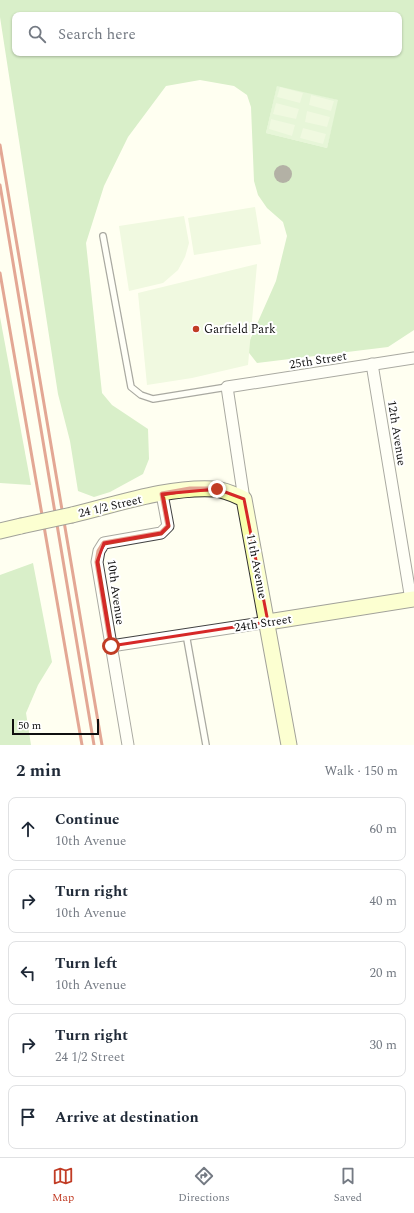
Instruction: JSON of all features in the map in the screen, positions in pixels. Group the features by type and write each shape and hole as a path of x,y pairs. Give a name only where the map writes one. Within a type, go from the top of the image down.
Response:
{"street":[{"name":"25th Street","path":"226,387 414,358"},
{"name":"12th Avenue","path":"372,364 412,600"},
{"name":"11th Avenue","path":"226,387 244,499 268,622 289,745"},
{"name":"24 1/2 Street","path":"0,531 190,489 217,489 230,492 244,499"},
{"name":"10th Avenue","path":"128,745 97,562 99,551 104,543 161,533 168,526 162,494"},
{"name":"24th Street","path":"111,646 412,600"}],"lane":[{"path":"103,236 131,387 140,395 153,399 226,387"},
{"path":"186,634 206,745"}],"highlighted area":[{"path":"217,489 244,499 268,622 111,646 97,562 104,543 161,533 168,526 162,494"}],"green space":[{"path":"0,0 414,0 414,330 388,347 257,363 246,349 276,281 287,236 283,222 267,208 258,195 254,181 251,107 247,95 234,86 200,80 166,86 128,137 104,186 86,243 102,393 112,405 148,429 149,459 143,474 110,492 94,497 78,491 70,441 58,394 0,17","holes":["277,86 338,100 327,148 266,133"]},
{"path":"277,85 339,100 327,148 266,133"},
{"path":"280,87 303,93 300,103 277,97"},
{"path":"311,95 334,101 331,111 309,105"},
{"path":"276,103 299,109 296,119 273,114"},
{"path":"307,111 330,117 327,127 305,122"},
{"path":"271,119 295,125 292,136 269,129"},
{"path":"303,128 326,134 323,144 300,138"},
{"path":"255,207 261,244 194,255 188,218"},
{"path":"184,216 189,243 185,257 178,270 163,283 129,291 119,226"},
{"name":"Garfield Park","path":"257,264 248,365 192,378 147,385 138,293"},
{"path":"0,317 31,485 0,483"},
{"path":"33,563 52,662 38,685 26,713 31,745 0,745 0,575"}],"building":[{"path":"283,165 289,168 292,174 289,180 283,183 277,180 274,174 277,168"}],"railway":[{"path":"0,145 102,745"},
{"path":"0,185 94,745"},
{"path":"0,273 82,745"}],"place":[{"name":"Garfield Park","path":"196,329"}],"route":[{"path":"111,646 97,562 99,551 104,543 161,533 168,526 162,494 190,489 217,489"}]}
